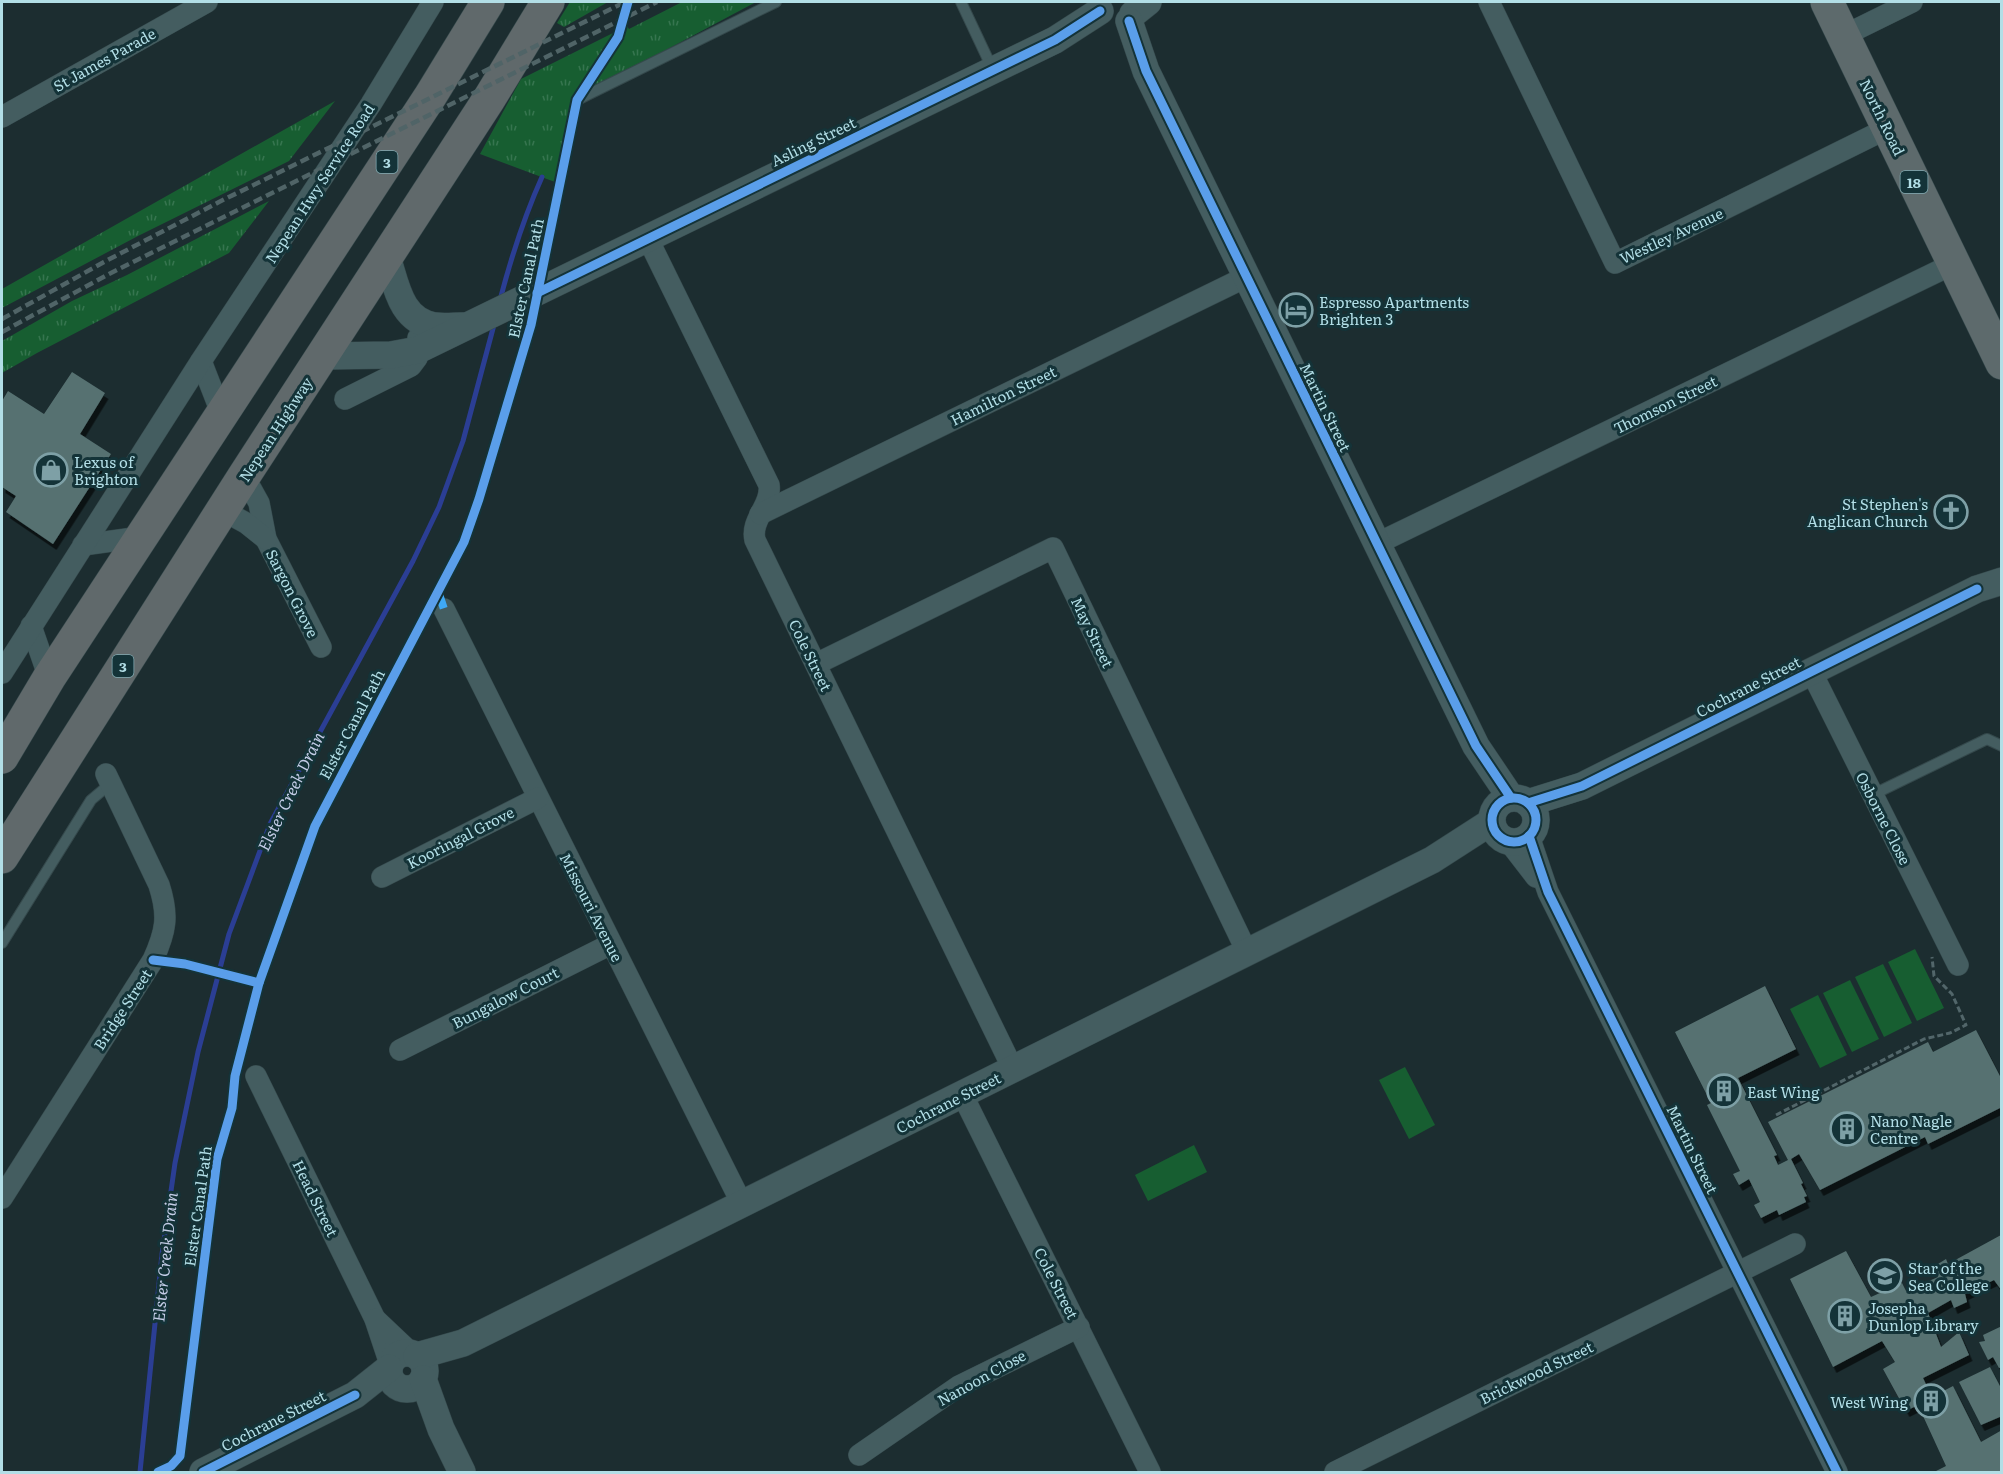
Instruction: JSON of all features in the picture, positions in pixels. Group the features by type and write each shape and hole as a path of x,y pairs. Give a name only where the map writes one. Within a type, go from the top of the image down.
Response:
{"highway":[{"name":"3","path":"2,757 49,678 452,63 488,2"},
{"name":"Nepean Highway","path":"2,857 549,2"},
{"path":"222,415 266,444"}],"main road":[{"name":"North Road","path":"1827,2 2001,363"}],"street":[{"name":"St James Parade","path":"2,117 207,2"},
{"name":"Nepean Hwy Service Road","path":"2,673 201,361 371,104 433,2"},
{"name":"Westley Avenue","path":"1489,2 1616,263 1888,128"},
{"path":"1843,36 1912,2"},
{"name":"Asling Street","path":"323,356 391,355 418,350 1055,40 1121,13"},
{"name":"Martin Street","path":"1121,13 1146,71 1245,277 1512,821 1837,1473"},
{"name":"Cole Street","path":"648,239 769,485 768,497 754,528 755,540 1013,1069"},
{"path":"387,257 400,301 417,319 418,350"},
{"name":"Thomson Street","path":"1376,544 1953,264"},
{"name":"Hamilton Street","path":"760,514 1245,277"},
{"name":"Asling Street","path":"417,319 434,326 468,326"},
{"name":"Asling Street","path":"345,399 411,366 417,358 418,350"},
{"path":"201,361 222,415"},
{"name":"Sargon Grove","path":"244,476 259,503 266,539 321,647"},
{"name":"Sargon Grove","path":"222,510 246,523 266,539"},
{"path":"83,545 141,537"},
{"name":"May Street","path":"816,664 1053,548 1247,952"},
{"name":"Cochrane Street","path":"205,1472 355,1395 408,1371 1811,671 1989,585 2001,570"},
{"name":"Missouri Avenue","path":"444,609 742,1204"},
{"path":"31,626 49,678"},
{"name":"Osborne Close","path":"1811,671 1958,965"},
{"name":"Bridge Street","path":"2,1197 153,960 165,927 165,907 159,885 108,779"},
{"name":"Kooringal Grove","path":"382,877 538,798"},
{"name":"Bungalow Court","path":"400,1050 611,944"},
{"name":"Head Street","path":"256,1076 375,1319 441,1429 462,1473"},
{"name":"Cole Street","path":"962,1094 1150,1473"},
{"name":"Brickwood Street","path":"1335,1473 1795,1244"},
{"name":"Nanoon Close","path":"859,1455 959,1386 1079,1327"}],"lane":[{"path":"577,100 776,2"},
{"path":"961,2 994,70"},
{"path":"1872,795 1987,739 2001,746"},
{"path":"2,943 91,800 108,779"}],"path":[{"path":"1776,1115 1924,1040 1950,1033 1966,1025 1952,994 1934,976 1932,956"}],"green space":[{"path":"570,2 608,2 564,27 557,23"},
{"path":"682,2 756,2 572,100 555,182 480,154 521,79 627,26 629,29"},
{"path":"335,101 289,161 138,236 2,308 2,289"},
{"path":"269,201 229,253 2,373 2,341 72,301"},
{"path":"1915,949 1944,1008 1917,1021 1888,962"},
{"path":"1883,964 1912,1023 1884,1037 1855,977"},
{"path":"1850,980 1879,1039 1852,1052 1823,993"},
{"path":"1818,995 1847,1055 1820,1068 1790,1009"},
{"path":"1405,1067 1435,1125 1409,1139 1379,1080"},
{"path":"1194,1145 1207,1172 1148,1201 1135,1175"}],"building":[{"name":"Lexus of Brighton","path":"72,372 105,393 80,434 111,454 53,544 6,512 16,496 2,487 2,401 8,391 44,414"},
{"path":"1765,986 1796,1049 1738,1078 1777,1155 1774,1156 1778,1165 1788,1160 1768,1122 1928,1042 1933,1052 1976,1030 2002,1080 2002,1107 1928,1144 1925,1137 1820,1190 1799,1154 1791,1159 1803,1183 1801,1184 1807,1196 1804,1197 1806,1202 1779,1215 1777,1210 1761,1218 1754,1205 1760,1202 1749,1179 1739,1185 1733,1174 1740,1171 1707,1105 1711,1103 1675,1032"},
{"path":"2001,1235 2002,1291 1994,1280 1965,1294 1967,1302 1954,1308 1951,1300 1928,1313 1941,1347 1959,1332 1969,1355 1923,1378 1932,1397 1953,1386 1981,1442 2002,1430 2002,1472 1934,1472 1946,1466 1918,1405 1906,1411 1883,1369 1895,1362 1882,1341 1833,1367 1790,1279 1846,1251 1871,1297 1902,1283 1906,1291 1938,1277 1933,1267 1946,1259 1948,1264"},
{"path":"2002,1326 2002,1367 1999,1368 1993,1357 1988,1360 1979,1342 1985,1341 1983,1335"},
{"path":"1990,1367 2002,1390 2002,1416 1981,1425 1959,1382"}],"waterway":[{"name":"Elster Creek Drain","path":"500,300 518,238 542,177"},
{"name":"Elster Creek Drain","path":"140,1472 162,1254 175,1163 198,1052 229,934 270,824 413,561 439,507 463,441 495,321"}],"railway":[{"path":"2,319 219,202 625,2"},
{"path":"2,332 109,274 657,2"}],"marked path":[{"path":"439,594 444,609"}],"cycle path":[{"name":"Elster Canal Path","path":"158,1472 171,1466 180,1456 217,1159 232,1108 235,1076 259,983 315,826 464,542 531,325 577,100 618,37 628,2"},
{"name":"Elster Canal Path","path":"537,293 1055,40 1100,11"},
{"path":"1129,21 1146,71 1476,746 1511,798"},
{"path":"1528,803 1582,786 1977,589"},
{"path":"1514,798 1530,804 1536,820 1530,836 1514,842 1498,836 1492,820 1498,804 1514,798"},
{"path":"1529,836 1548,892 1837,1472"},
{"path":"153,960 185,964 259,983"},
{"path":"203,1472 355,1395"}],"place":[{"name":"Espresso Apartments Brighten 3","path":"1296,310"},
{"name":"Lexus of Brighton","path":"51,470"},
{"name":"St Stephen's Anglican Church","path":"1951,512"},
{"name":"East Wing","path":"1724,1091"},
{"name":"Nano Nagle Centre","path":"1847,1129"},
{"name":"Star of the Sea College","path":"1885,1276"},
{"name":"Josepha Dunlop Library","path":"1845,1316"},
{"name":"West Wing","path":"1931,1401"}]}
